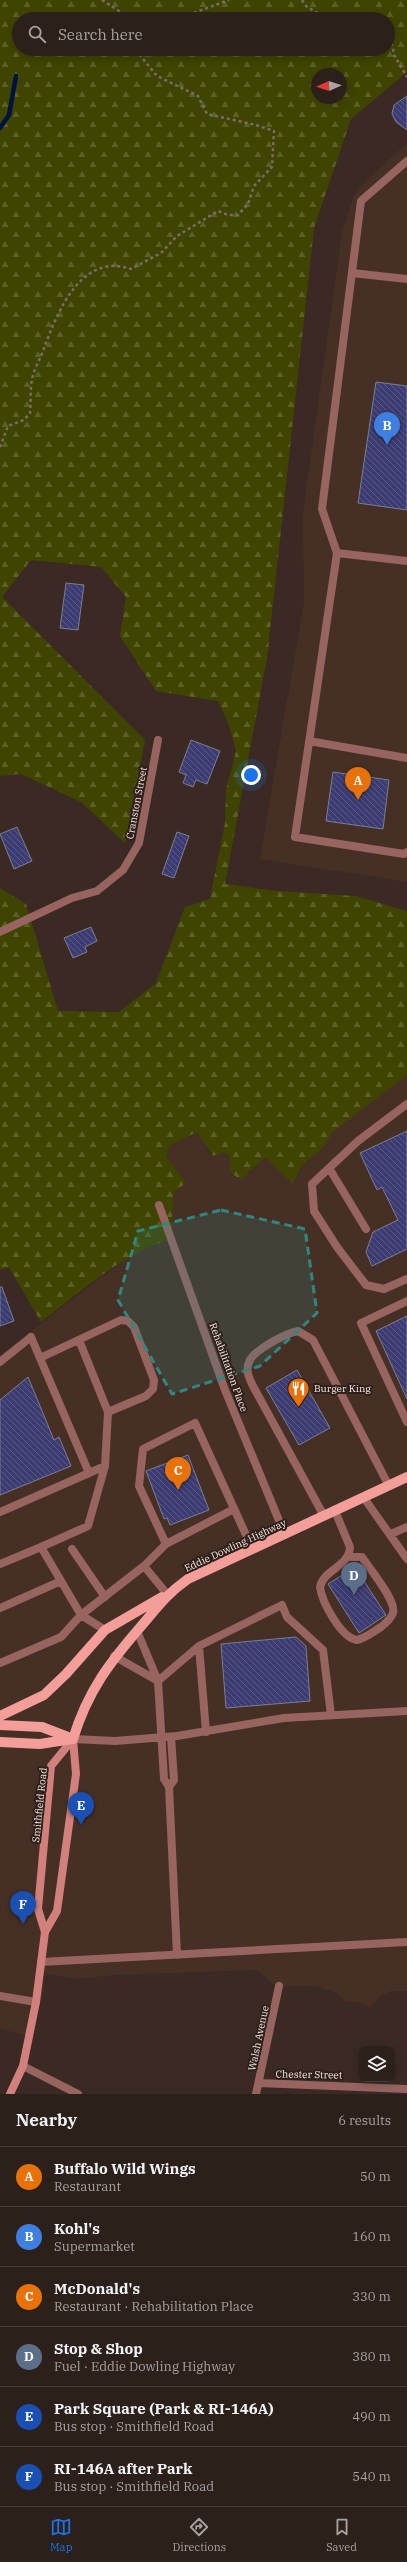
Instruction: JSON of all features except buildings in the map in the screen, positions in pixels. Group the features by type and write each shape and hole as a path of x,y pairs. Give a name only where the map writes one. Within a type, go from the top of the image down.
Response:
{"main road":[{"name":"Eddie Dowling Highway","path":"73,1739 80,1717 96,1685 114,1656 137,1631 167,1594 188,1579 407,1477"},
{"path":"0,1716 44,1695 66,1674 105,1630 167,1594"},
{"path":"0,1725 42,1727 73,1739"},
{"path":"0,1742 40,1744 73,1739"},
{"name":"Smithfield Road","path":"45,1932 38,1909 51,1766 73,1739"},
{"name":"Smithfield Road","path":"10,2094 23,2066 36,2002 45,1932 57,1911 76,1774 73,1739"}],"street":[{"path":"407,161 361,201 322,509 337,553 295,837 404,854 407,852"},
{"path":"352,273 407,279"},
{"path":"337,553 407,561"},
{"name":"Cranston Street","path":"0,932 72,898 97,891 123,870 139,843 158,740"},
{"path":"309,741 407,758"},
{"path":"407,1104 358,1141 312,1184 314,1211 337,1247 366,1285 384,1289 407,1279"},
{"path":"329,1168 366,1229"},
{"name":"Rehabilitation Place","path":"159,1205 225,1390 285,1535"},
{"path":"407,1301 362,1323 407,1422"},
{"path":"40,1358 121,1320 128,1321 134,1327 154,1380 153,1389 146,1396 108,1412"},
{"path":"324,1516 254,1388 248,1371 249,1361 255,1354 288,1333 298,1331 313,1340 389,1486"},
{"path":"0,1362 31,1336 89,1473"},
{"path":"0,1564 88,1526 105,1466 108,1412 79,1340"},
{"path":"166,1544 139,1486 143,1449 195,1423 252,1548"},
{"path":"0,1512 105,1466"},
{"path":"364,1498 407,1558"},
{"path":"0,1663 61,1637 81,1615 144,1566 166,1544 234,1509"},
{"path":"335,1511 350,1547 348,1557 324,1577 320,1587 326,1606 346,1636 357,1640 372,1633 386,1623 394,1612 390,1597 362,1557 348,1557"},
{"path":"391,1534 407,1527"},
{"path":"41,1547 81,1615 105,1630"},
{"path":"72,1549 105,1597"},
{"path":"144,1566 167,1594"},
{"path":"0,1608 61,1581"},
{"path":"158,1681 198,1646 282,1605 287,1617 323,1650 331,1715"},
{"path":"137,1631 158,1681 164,1779 169,1787 177,1955"},
{"path":"198,1646 206,1732"},
{"path":"114,1656 158,1681"},
{"path":"73,1739 115,1741 171,1737 284,1718 407,1711"},
{"path":"169,1787 174,1780 171,1737"},
{"path":"41,1962 407,1942"},
{"name":"Walsh Avenue","path":"256,2094 279,1986"},
{"path":"0,1996 36,2002"},
{"path":"23,2066 78,2094"},
{"name":"Chester Street","path":"259,2083 407,2089"}],"path":[{"path":"102,0 120,12"},
{"path":"196,12 229,0"},
{"path":"302,0 307,7 316,12"},
{"path":"0,447 8,426 24,420 30,413 32,378 54,319 76,285 94,269 120,265 131,269 144,263 161,253 177,236 218,211 228,215 238,215 248,204 254,186 272,167 274,131 256,124 207,114 198,96 157,76 141,56"},
{"path":"395,56 407,77"}],"highlighted area":[{"path":"221,1210 305,1229 317,1313 260,1366 172,1394 118,1300 138,1231"}],"shaded area":[{"path":"407,143 407,882 260,859 304,602 303,513 342,233 353,197 367,180"},
{"path":"407,1075 407,1991 391,1991 381,1995 370,2008 359,2002 345,2002 337,1993 316,1986 290,1986 279,1989 257,1970 115,1975 76,1979 45,1973 42,1997 29,2036 0,2029 0,1355 129,1256 150,1245 172,1239 173,1193 186,1183 166,1156 170,1145 197,1132 212,1156 222,1152 229,1155 230,1172 250,1173 264,1158 299,1175 301,1166 311,1159 330,1133"}],"green space":[{"path":"0,0 407,0 407,72 351,119 314,228 267,658 225,884 277,891 356,896 407,911 407,1075 331,1133 327,1142 320,1150 303,1165 292,1183 269,1160 264,1158 241,1180 230,1172 229,1155 222,1152 213,1156 197,1132 170,1145 166,1156 186,1183 173,1193 172,1239 154,1245 119,1263 41,1322 9,1267 0,1270 0,888 26,904 58,1011 119,1012 156,983 185,907 210,899 225,823 226,790 236,751 229,725 218,701 156,691 120,636 126,597 101,567 31,560 2,597 145,740 125,843 81,802 21,774 0,776"}],"waterway":[{"path":"0,128 9,115 16,76"}],"place":[{"name":"Kohl's","path":"387,445"},
{"name":"Buffalo Wild Wings","path":"358,800"},
{"name":"Burger King","path":"298,1408"},
{"name":"McDonald's","path":"178,1490"},
{"name":"Stop & Shop","path":"354,1595"},
{"name":"Park Square (Park & RI-146A)","path":"81,1825"},
{"name":"RI-146A after Park","path":"23,1924"}]}
